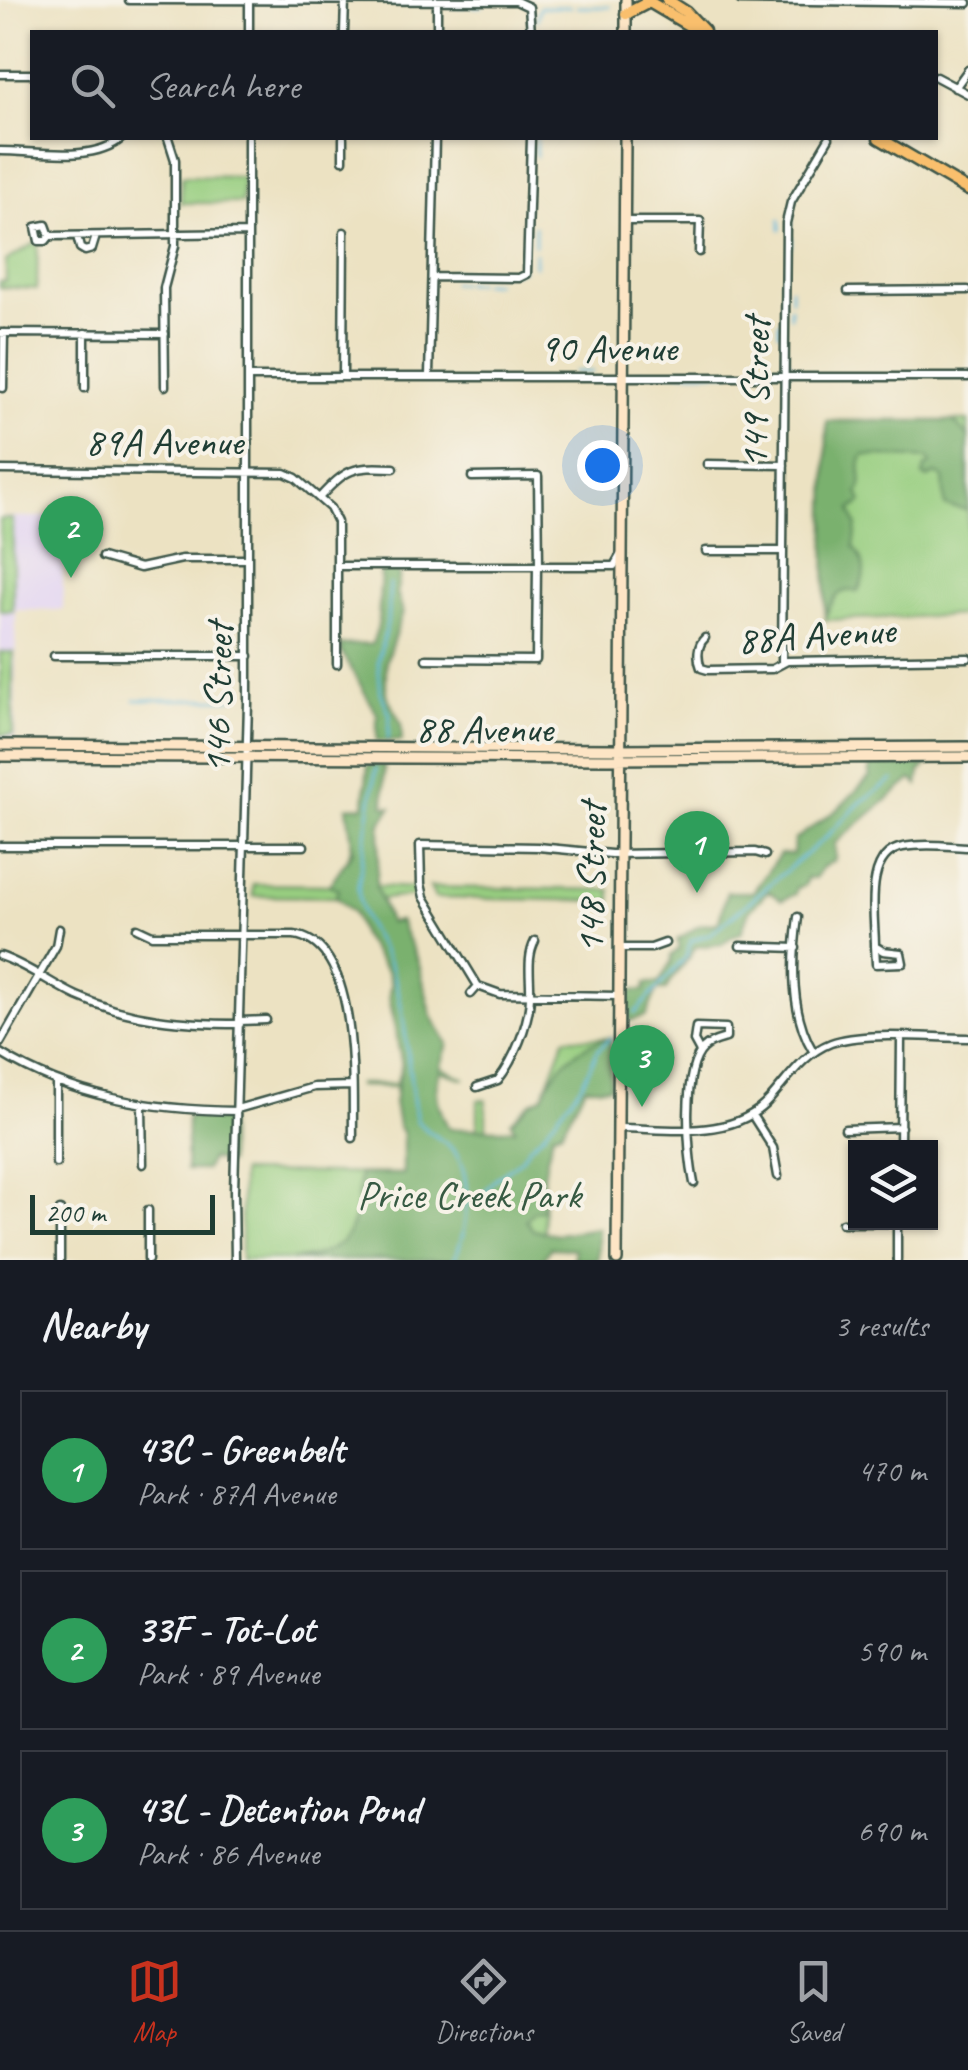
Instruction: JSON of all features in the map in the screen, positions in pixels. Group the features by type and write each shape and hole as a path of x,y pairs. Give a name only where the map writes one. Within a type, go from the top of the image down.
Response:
{"main road":[{"path":"626,0 626,30"},
{"path":"666,0 686,12 701,30"},
{"path":"626,14 647,1 699,30"},
{"name":"148 Street","path":"617,1260 626,140"},
{"path":"882,140 968,190"},
{"name":"88 Avenue","path":"0,745 968,757"},
{"name":"88 Avenue","path":"622,754 968,747"},
{"name":"88 Avenue","path":"0,756 247,751"}],"street":[{"path":"129,0 516,1 527,5 532,14 531,30"},
{"path":"249,0 249,30"},
{"path":"740,0 968,3"},
{"path":"344,1 344,30"},
{"path":"436,30 437,1"},
{"path":"956,88 968,70"},
{"path":"0,74 30,74"},
{"path":"938,78 968,94"},
{"path":"0,151 88,152 119,140"},
{"path":"165,386 164,288 174,251 175,160 169,140"},
{"name":"146 Street","path":"236,1260 247,751 248,140"},
{"path":"343,140 343,160"},
{"path":"428,376 434,278 435,140"},
{"path":"434,278 519,278 527,274 530,140"},
{"name":"149 Street","path":"782,661 788,212 829,140"},
{"path":"626,221 700,221 699,252"},
{"path":"343,376 344,232"},
{"path":"50,236 248,233"},
{"path":"77,236 80,248 86,251 92,249 96,236"},
{"path":"848,291 968,290"},
{"path":"3,388 2,333 165,334"},
{"path":"84,334 84,388"},
{"name":"90 Avenue","path":"248,377 968,377"},
{"path":"707,464 784,465"},
{"path":"337,664 337,522 319,498 356,466 394,468"},
{"name":"89A Avenue","path":"0,470 248,471 291,475 319,498"},
{"path":"426,659 536,660 538,476 472,477"},
{"path":"338,566 614,566 622,550"},
{"path":"706,551 783,550"},
{"path":"102,557 140,568 182,559 248,559"},
{"name":"88A Avenue","path":"706,638 699,648 700,666 705,670 772,669 782,661 968,658"},
{"path":"54,656 248,656"},
{"path":"618,996 496,994 478,986 424,897 420,845 538,847 620,854 765,855"},
{"path":"0,846 304,846"},
{"path":"875,946 901,953 903,963 876,964 875,946 875,878 880,865 902,847 968,846"},
{"path":"798,918 797,1010 814,1052"},
{"path":"137,928 152,935 308,938 322,950 343,992 348,1019 353,1138"},
{"path":"0,1043 56,946 58,929"},
{"path":"477,1086 493,1084 508,1065 529,1010 530,954 535,941"},
{"path":"619,948 651,948 665,943"},
{"path":"740,946 796,948"},
{"path":"0,956 96,1005 128,1014 179,1023 266,1020"},
{"path":"471,994 478,986"},
{"path":"694,1184 690,1163 691,1074 700,1052 726,1038 726,1028 696,1027 694,1036 700,1052"},
{"path":"618,1128 726,1126 752,1115 814,1052 847,1038 968,1038"},
{"path":"900,1140 901,1038"},
{"path":"0,1053 56,1082 142,1105 190,1111 237,1110 314,1087 352,1086"},
{"path":"56,1082 56,1163"},
{"path":"142,1105 143,1164"},
{"path":"752,1115 773,1148 778,1176"},
{"path":"845,1129 901,1127"},
{"path":"60,1210 60,1260"},
{"path":"148,1210 148,1260"},
{"path":"842,1223 848,1223"},
{"path":"897,1230 897,1260"}],"shaded area":[{"path":"0,517 63,517 63,610 16,610 15,738 0,738"}],"green space":[{"path":"182,176 243,177 242,203 181,203"},
{"path":"35,243 37,289 0,287 0,282 6,281 6,261"},
{"path":"827,421 968,421 968,615 825,620"},
{"path":"827,421 953,421 968,436 968,510 945,506 943,478 936,474 923,476 925,467 931,464 929,459 864,455 858,492 862,502 851,510 857,526 854,547 863,563 864,575 857,592 845,591 836,597 825,617"},
{"path":"0,519 13,519 13,611 0,611"},
{"path":"381,571 400,572 397,593 403,612 386,661 386,694 401,723 402,741 377,741 377,714 341,651 341,645 372,644 378,626"},
{"path":"0,652 13,652 13,735 0,735"},
{"name":"Price Creek Park","path":"368,765 384,765 384,806 391,807 381,823 376,886 414,888 416,896 381,899 389,923 399,921 418,961 432,1017 448,1044 440,1067 465,1079 439,1071 435,1103 449,1129 478,1129 478,1100 486,1100 486,1129 516,1129 511,1122 543,1096 565,1038 611,1038 610,1087 585,1087 562,1130 553,1133 543,1175 540,1260 241,1260 241,1172 403,1174 404,1142 396,1087 358,1086 396,1084 402,1065 388,973 362,936 353,912 336,897 253,896 253,884 329,885 349,856 347,807 364,806"},
{"name":"Price Creek Park","path":"368,765 384,765 384,806 391,807 381,823 376,887 389,923 399,921 418,961 432,1017 448,1044 437,1096 449,1129 515,1129 511,1122 543,1096 554,1075 570,1058 589,1045 611,1038 610,1087 585,1087 562,1130 553,1133 543,1175 543,1210 534,1211 526,1220 533,1230 558,1234 598,1228 598,1260 574,1260 574,1249 550,1248 543,1260 292,1260 328,1251 348,1234 356,1209 359,1174 403,1174 403,1133 394,1102 402,1065 389,995 391,984 388,973 362,936 353,912 336,897 338,889 329,885 353,851 347,807 364,806"},
{"path":"870,765 928,765 920,772 918,785 912,779 835,843 835,860 815,878 807,878 805,885 796,888 796,894 782,900 768,891 749,911 741,933 722,944 695,947 666,990 657,990 646,1016 629,1021 629,991 645,990 646,983 659,983 671,956 679,949 677,940 700,925 718,923 727,892 753,892 780,854 793,854 794,840 838,809 870,777"},
{"path":"430,887 611,890 611,901 435,898"},
{"path":"187,1116 228,1117 228,1163 211,1159 205,1170 186,1170"}],"waterway":[{"path":"451,6 467,6"},
{"path":"472,6 482,6"},
{"path":"537,20 540,7 571,7"},
{"path":"577,7 610,7"},
{"path":"536,140 536,156"},
{"path":"791,226 792,215"},
{"path":"780,220 780,230"},
{"path":"535,226 535,246"},
{"path":"791,247 792,238"},
{"path":"535,253 535,266"},
{"path":"513,272 523,269"},
{"path":"449,272 463,272"},
{"path":"469,272 506,272"},
{"path":"453,283 461,283"},
{"path":"465,283 477,283"},
{"path":"483,283 495,283"},
{"path":"791,288 791,299"},
{"path":"914,297 924,297"},
{"path":"790,307 790,316"},
{"path":"779,322 779,333"},
{"path":"790,361 790,371"},
{"path":"574,372 592,372"},
{"path":"638,372 661,372"},
{"path":"669,372 731,372"},
{"path":"388,739 390,715 381,693 378,661 387,624 390,584"},
{"path":"135,700 233,699"},
{"path":"376,769 358,887 360,902 398,991 417,1121 454,1151 464,1175 465,1220 454,1260"},
{"path":"635,1013 686,957 691,941 712,933 825,838 861,802 893,780"},
{"path":"466,1198 483,1194 495,1179 521,1160 582,1084 598,1050 610,1038"}],"place":[{"name":"33F - Tot-Lot","path":"71,578"},
{"name":"43C - Greenbelt","path":"697,893"},
{"name":"43L - Detention Pond","path":"642,1107"}]}
